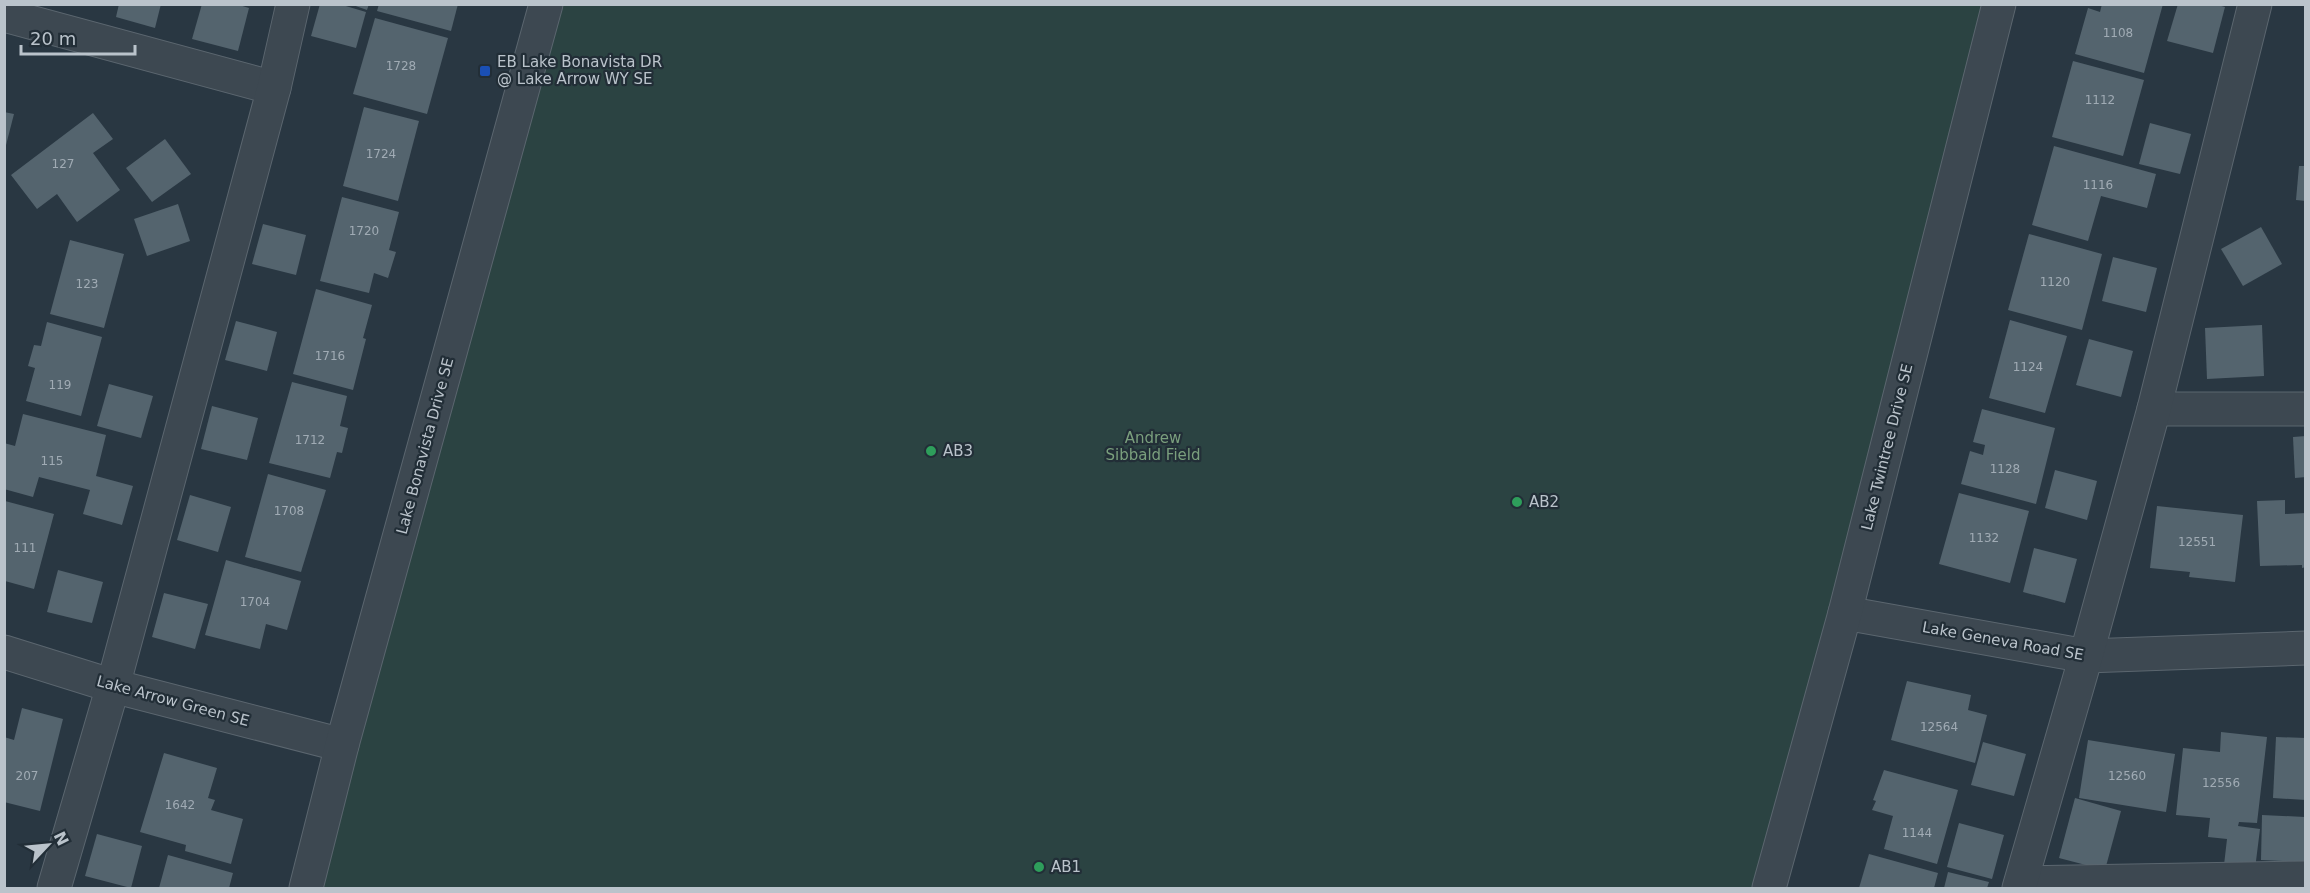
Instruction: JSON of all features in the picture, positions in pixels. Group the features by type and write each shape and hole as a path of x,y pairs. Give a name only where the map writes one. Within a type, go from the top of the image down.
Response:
{"street":[{"path":"54,888 113,686 274,88 293,4"},
{"name":"Lake Bonavista Drive SE","path":"306,888 342,745 546,4"},
{"name":"Lake Twintree Drive SE","path":"1769,888 1845,613 1999,4"},
{"path":"2254,4 2154,409 2020,886 2306,878"},
{"path":"4,15 274,88"},
{"path":"2154,409 2306,409"},
{"name":"Lake Geneva Road SE","path":"1845,613 2086,656 2306,648"},
{"name":"Lake Arrow Green SE","path":"4,652 113,686 342,745"}],"green space":[{"name":"Andrew Sibbald Field","path":"545,5 1999,5 1769,888 306,888"}],"building":[{"path":"119,4 161,4 155,28 116,17"},
{"path":"202,4 236,4 249,8 238,51 192,39"},
{"path":"320,4 339,4 366,12 356,48 311,36"},
{"path":"350,4 369,4 367,10"},
{"path":"379,4 458,4 451,31 377,11"},
{"path":"2102,4 2163,4 2144,73 2075,54 2088,8 2100,12"},
{"path":"2178,4 2214,4 2225,7 2213,53 2167,41"},
{"path":"375,18 448,38 427,114 353,94"},
{"path":"2073,61 2144,80 2123,156 2052,137"},
{"path":"364,107 419,121 398,201 343,186"},
{"path":"4,112 14,114 5,149 4,149"},
{"path":"93,113 113,139 93,153 120,190 77,222 57,194 37,209 11,175"},
{"path":"2150,123 2191,134 2180,174 2139,164"},
{"path":"165,139 191,174 152,202 126,168"},
{"path":"2054,146 2156,174 2147,208 2101,196 2088,241 2032,225"},
{"path":"2299,166 2306,166 2306,201 2296,200"},
{"path":"342,197 399,212 389,250 396,252 388,278 374,273 369,293 320,281"},
{"path":"178,204 190,241 147,256 134,219"},
{"path":"263,224 306,235 296,275 252,264"},
{"path":"2261,227 2282,264 2243,286 2221,249"},
{"path":"2029,234 2102,254 2082,330 2008,310"},
{"path":"70,240 124,254 104,328 50,314"},
{"path":"2113,257 2157,268 2146,312 2102,301"},
{"path":"316,289 372,305 353,390 293,374"},
{"path":"2010,320 2067,336 2045,413 1989,398"},
{"path":"236,321 277,332 267,371 225,360"},
{"path":"47,322 102,337 81,416 26,401 35,368 28,366 34,345 41,346"},
{"path":"2262,325 2264,376 2207,379 2205,328"},
{"path":"2089,339 2133,351 2121,397 2076,385"},
{"path":"292,382 347,396 340,426 348,428 342,453 337,452 330,478 269,463"},
{"path":"109,384 153,396 141,438 97,426"},
{"path":"212,406 258,418 247,460 201,449"},
{"path":"1982,409 2055,428 2036,504 1961,484 1970,451 1983,455 1985,445 1973,442"},
{"path":"23,414 106,435 96,476 133,486 122,525 83,514 90,490 39,477 33,497 4,489 4,443 15,446"},
{"path":"2306,436 2306,477 2295,478 2293,437"},
{"path":"2055,470 2097,481 2087,520 2045,508"},
{"path":"268,474 326,490 301,572 245,557"},
{"path":"1959,493 2029,511 2010,583 1939,564"},
{"path":"190,495 231,507 218,552 177,540"},
{"path":"2285,500 2285,514 2306,513 2306,567 2302,568 2302,565 2260,566 2257,501"},
{"path":"5,501 54,514 34,589 5,581"},
{"path":"2157,506 2243,515 2235,582 2189,577 2190,572 2150,568"},
{"path":"2034,548 2077,559 2065,603 2023,592"},
{"path":"226,560 301,581 287,630 266,624 260,649 205,635"},
{"path":"58,570 103,582 92,623 47,612"},
{"path":"164,593 208,604 195,649 152,637"},
{"path":"1907,681 1971,695 1968,710 1987,715 1975,763 1891,740"},
{"path":"22,708 63,719 40,811 4,802 4,737 14,740"},
{"path":"2221,732 2267,737 2257,823 2239,822 2238,826 2260,829 2255,869 2224,865 2227,839 2208,837 2210,818 2176,815 2183,748 2220,752"},
{"path":"2276,737 2306,738 2306,800 2273,798"},
{"path":"2088,740 2175,754 2166,812 2079,798"},
{"path":"1983,742 2026,754 2014,796 1971,785"},
{"path":"164,753 217,768 208,798 215,800 211,810 243,819 231,864 185,851 186,845 140,832"},
{"path":"1884,770 1958,790 1937,864 1884,849 1893,816 1872,810 1876,801 1873,800"},
{"path":"2075,798 2121,811 2105,870 2059,858"},
{"path":"2262,815 2305,817 2304,862 2261,860"},
{"path":"1959,823 2004,835 1992,879 1947,867"},
{"path":"97,834 142,846 131,888 85,876"},
{"path":"1869,854 1938,873 1934,888 1859,888"},
{"path":"168,855 233,873 229,888 159,888"},
{"path":"1948,872 1989,882 1987,888 1944,888"}],"place":[{"name":"EB Lake Bonavista DR @ Lake Arrow WY SE","path":"485,71"},
{"name":"AB3","path":"931,451"},
{"name":"AB2","path":"1517,502"},
{"name":"AB1","path":"1039,867"}]}
